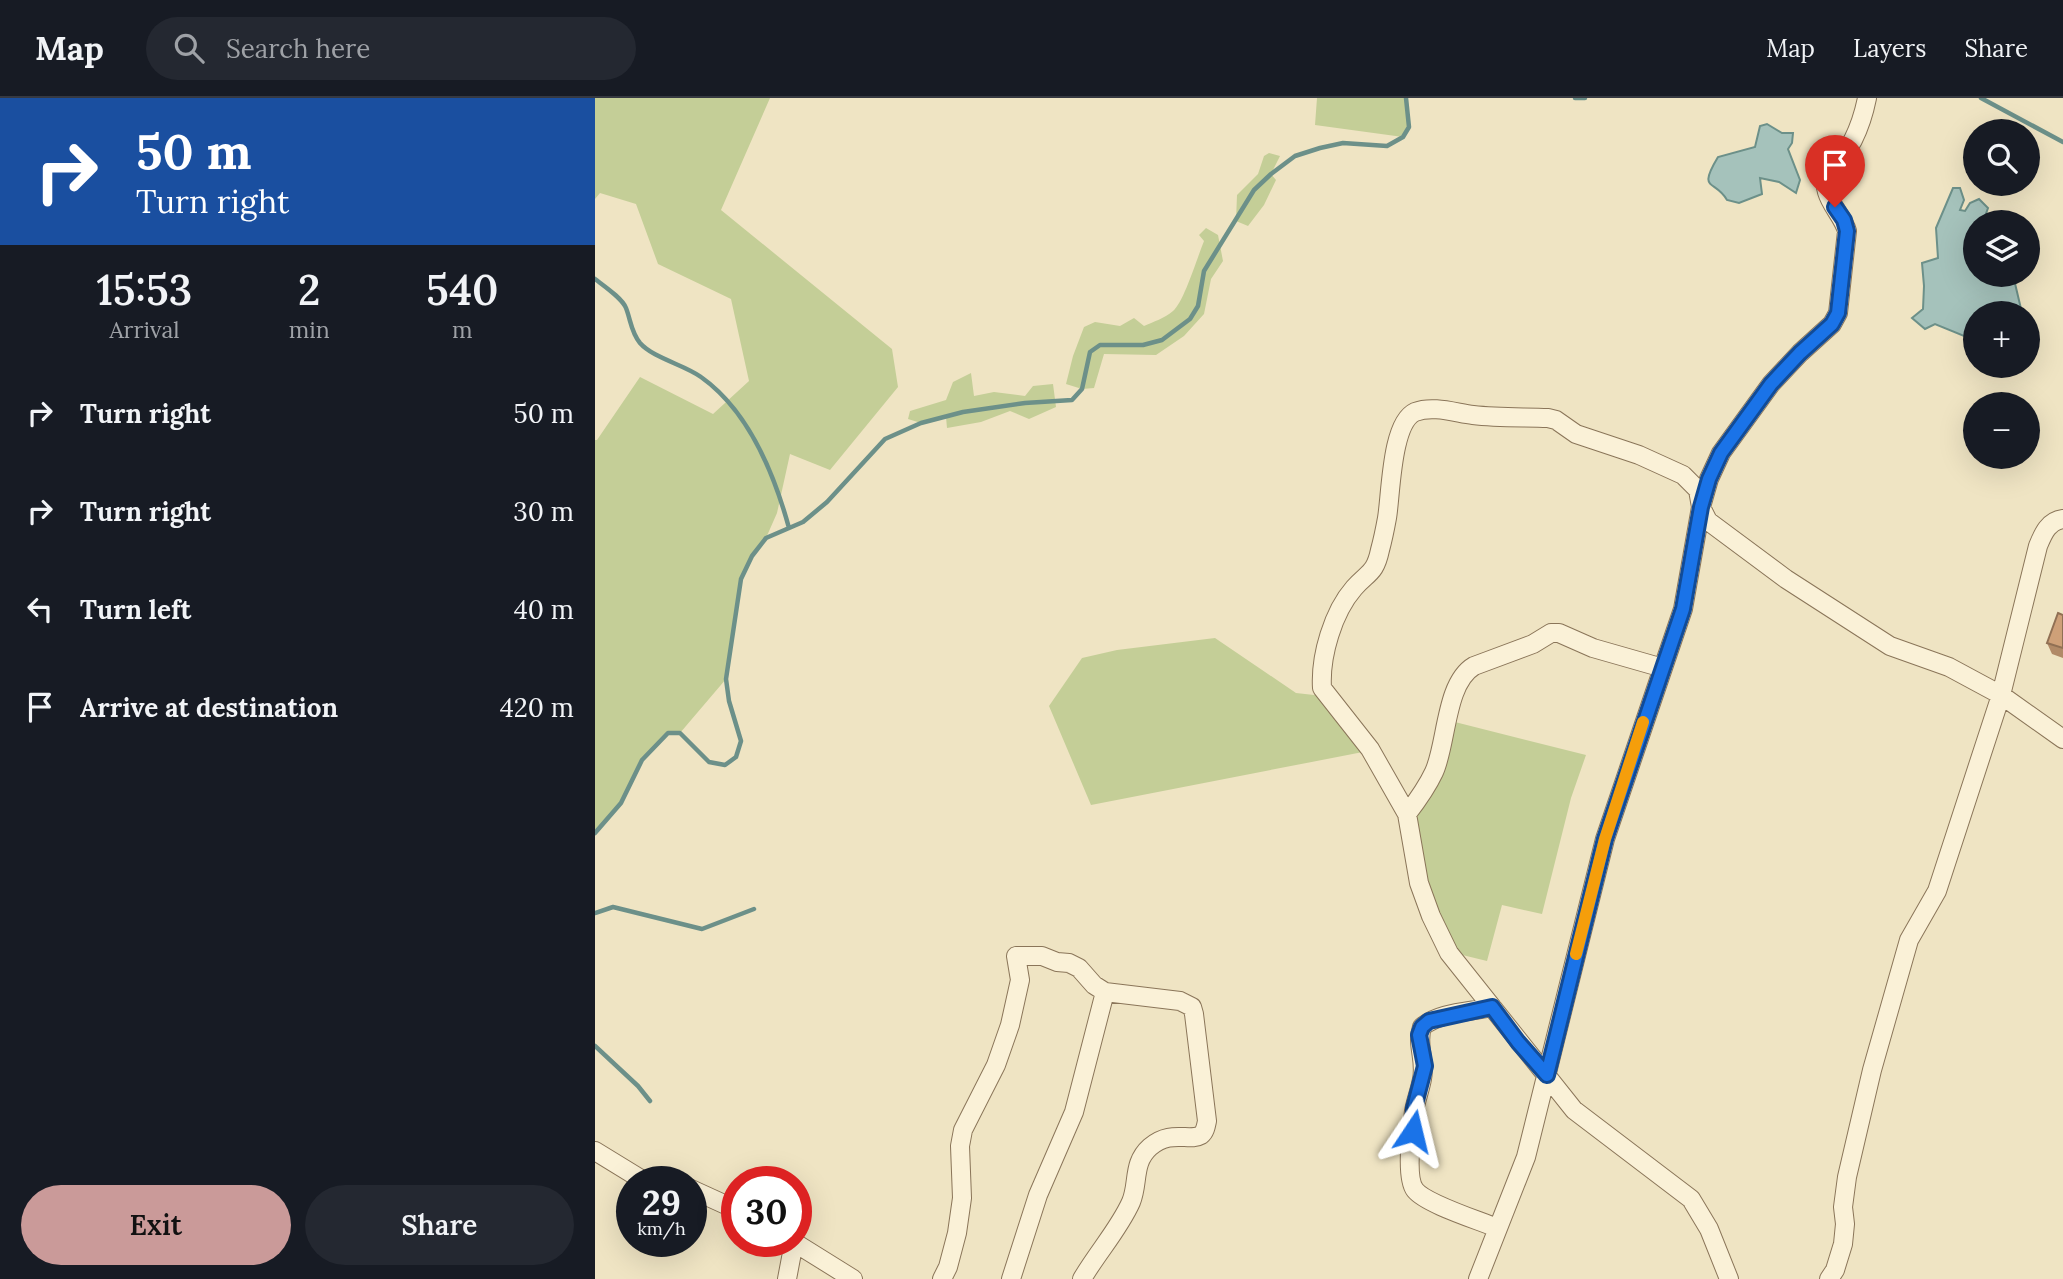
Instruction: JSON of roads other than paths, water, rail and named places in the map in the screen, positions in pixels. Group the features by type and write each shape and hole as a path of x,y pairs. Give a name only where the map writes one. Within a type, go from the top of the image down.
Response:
{"street":[{"path":"1478,1279 1526,1157 1605,839 1683,609 1701,507 1709,479 1721,453 1771,384 1832,324 1838,313 1847,231 1844,220 1827,191 1827,179 1832,165 1851,144 1862,120 1867,98"},
{"path":"1729,1279 1709,1229 1691,1199 1574,1110 1450,953 1431,916 1419,883 1407,814 1370,749 1322,688 1321,679 1329,636 1342,606 1355,587 1370,576 1379,558 1387,520 1394,456 1408,418 1415,412 1431,410 1556,420 1576,434 1639,455 1683,474 1698,490 1701,507 1708,521 1786,579 1890,646 1949,667 2001,695 2063,739"},
{"path":"1829,1279 1835,1270 1843,1244 1843,1207 1847,1177 1872,1070 1909,940 1937,891 2001,695 2038,546 2046,529 2057,520 2063,520"},
{"path":"1407,814 1435,771 1446,719 1461,678 1474,666 1532,644 1551,633 1559,633 1593,648 1663,668"},
{"path":"941,1279 953,1250 962,1198 960,1146 963,1130 996,1065 1010,1024 1020,981 1016,956 1042,956 1069,963 1079,968 1094,985 1105,992 1181,1002 1192,1007 1207,1121 1203,1134 1197,1137 1169,1137 1148,1148 1135,1173 1131,1203 1082,1279"},
{"path":"1011,1279 1038,1195 1074,1112 1105,992"},
{"path":"1492,1007 1441,1017 1422,1027 1420,1046 1425,1066 1414,1108 1410,1165 1411,1183 1415,1191 1426,1200 1497,1228"},
{"path":"595,1150 620,1166"},
{"path":"812,1253 853,1279"},
{"path":"787,1279 790,1257"}],"water":[{"path":"1767,124 1782,133 1793,133 1788,149 1800,180 1796,193 1779,182 1760,178 1762,194 1739,203 1727,200 1708,180 1712,168 1718,157 1755,147 1760,126"},
{"path":"1953,188 1960,188 1964,200 1960,210 1963,211 1963,287 2016,287 2019,301 1963,301 1963,336 1935,324 1925,329 1912,318 1923,309 1922,263 1938,258 1936,228"},
{"path":"1979,199 1988,208 1966,210 1970,203"}],"waterway":[{"path":"595,833 621,803 642,760 668,733 680,733 709,762 725,765 736,757 741,741 729,701 726,679 741,579 752,556 766,538 803,522 827,502 885,439 921,423 963,412 1025,403 1072,400 1082,389 1090,352 1100,345 1143,345 1162,340 1190,319 1198,306 1204,271 1254,190 1295,156 1343,143 1387,146 1403,137 1409,127 1406,98"},
{"path":"1575,98 1585,98"},
{"path":"1981,98 2063,142"},
{"path":"595,279 624,304 640,343 653,353 701,377 733,407 746,425 767,465 789,528"},
{"path":"595,913 613,907 702,929 754,909"},
{"path":"595,1046 638,1086 650,1101"}]}
